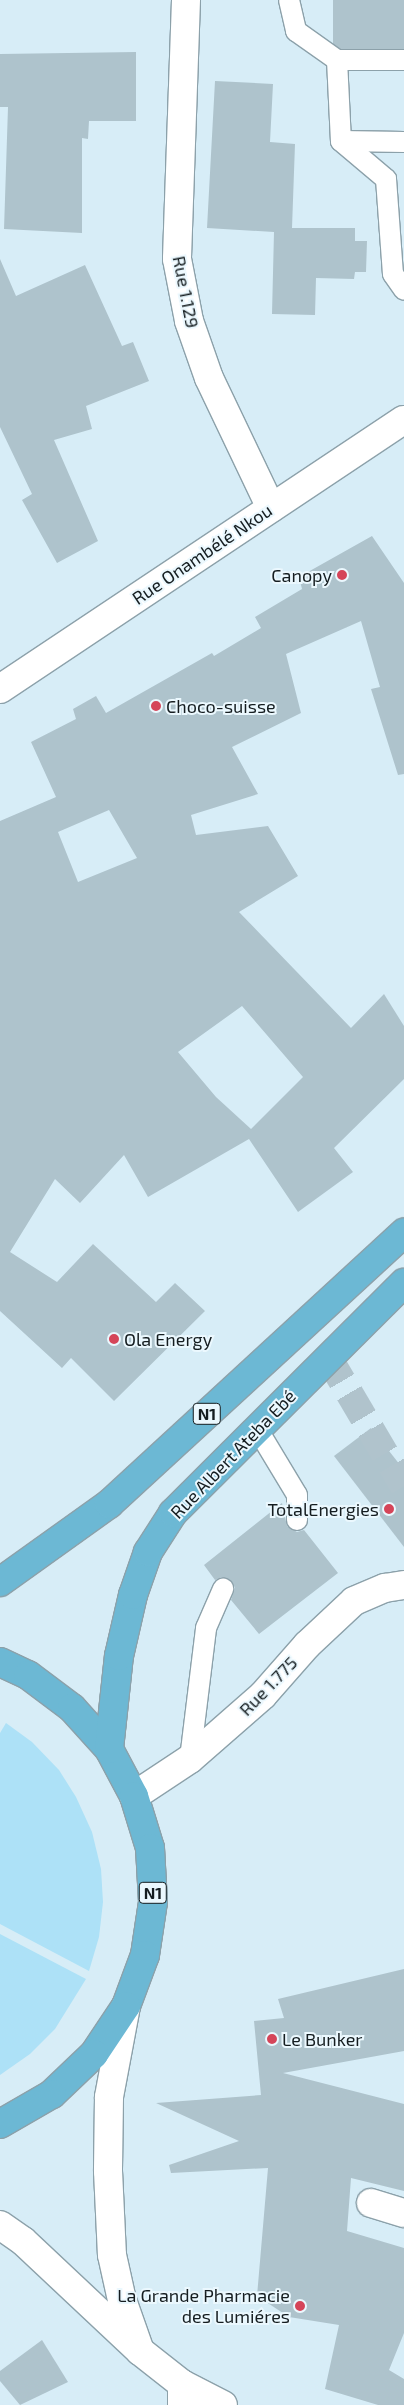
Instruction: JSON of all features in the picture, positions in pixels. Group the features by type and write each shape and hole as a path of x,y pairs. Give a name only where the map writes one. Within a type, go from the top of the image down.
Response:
{"highway":[{"name":"N1","path":"0,1582 109,1504 404,1233"},
{"name":"Rue Albert Ateba Ebé","path":"109,1749 119,1656 133,1595 148,1552 173,1513 256,1427 404,1283"},
{"name":"N1","path":"0,1662 28,1675 72,1708 109,1749 134,1796 150,1848 153,1902 145,1955 126,2006 94,2054 52,2094 0,2124"}],"main road":[{"name":"Rue 1.129","path":"186,0 177,259 189,321 209,378 271,508"},
{"name":"Rue Onambélé Nkou","path":"0,689 404,420"},
{"name":"Rue 1.775","path":"134,1796 190,1759 263,1695 307,1645 354,1601 385,1588 404,1585"},
{"path":"126,2006 109,2098 108,2171 112,2255 122,2300 140,2351"},
{"path":"371,2203 404,2213"},
{"path":"0,2226 23,2240 140,2351 182,2395 223,2405"}],"lane":[{"path":"290,0 296,31 337,60 404,60"},
{"path":"337,60 341,141 386,179 393,274 404,290"},
{"path":"341,141 404,142"},
{"path":"256,1427 297,1495 296,1520"},
{"path":"190,1759 206,1628 222,1589"}],"shaded area":[{"path":"6,1723 32,1742 59,1770 76,1797 92,1832 101,1869 103,1902 99,1937 89,1971 0,1924 0,1733"},
{"path":"0,1934 86,1979 55,2029 30,2054 0,2075"}],"building":[{"path":"333,0 404,0 404,49 333,49"},
{"path":"136,52 136,121 89,121 88,139 82,138 82,233 4,229 8,107 0,107 0,54"},
{"path":"215,81 273,84 270,142 295,144 292,228 355,228 355,241 367,241 366,272 355,272 354,279 316,278 315,315 272,314 274,232 207,228"},
{"path":"0,259 16,296 85,265 122,346 133,342 149,381 86,406 92,429 54,440 98,541 57,563 22,500 32,494 0,427"},
{"path":"372,536 404,583 404,774 398,775 371,689 380,687 361,621 286,654 301,713 232,747 258,794 191,815 196,835 268,826 298,876 239,912 351,1028 384,994 404,1026 404,1079 334,1148 353,1172 298,1212 249,1139 148,1197 124,1155 80,1203 55,1179 10,1252 57,1282 93,1244 156,1302 175,1283 205,1311 114,1401 71,1358 62,1368 0,1311 0,821 56,797 31,742 76,719 73,709 96,696 106,713 212,653 214,656 261,628 255,617 302,589 299,577","holes":["109,810 137,858 78,882 58,832","242,1006 303,1077 251,1129 216,1097 178,1052"]},
{"name":"TotalEnergies","path":"371,1428 404,1470 404,1547 334,1456"},
{"path":"282,1503 287,1526 297,1532 304,1530 338,1573 259,1634 231,1600 235,1588 232,1582 222,1577 215,1580 204,1565"},
{"path":"404,1969 404,2051 283,2073 404,2104 404,2191 351,2178 347,2231 404,2248 404,2333 389,2370 404,2379 404,2405 378,2405 325,2389 339,2325 289,2317 257,2296 268,2168 171,2173 169,2165 239,2141 156,2103 261,2095 254,2021 284,2018 278,1999"},
{"path":"42,2340 68,2382 20,2405 0,2381 0,2371"}],"tunnel":[{"path":"328,1357 404,1486"}],"place":[{"name":"Canopy","path":"342,575"},
{"name":"Choco-suisse","path":"156,706"},
{"name":"Ola Energy","path":"114,1339"},
{"name":"TotalEnergies","path":"389,1509"},
{"name":"Le Bunker","path":"272,2039"},
{"name":"La Grande Pharmacie des Lumiéres","path":"300,2306"}]}
